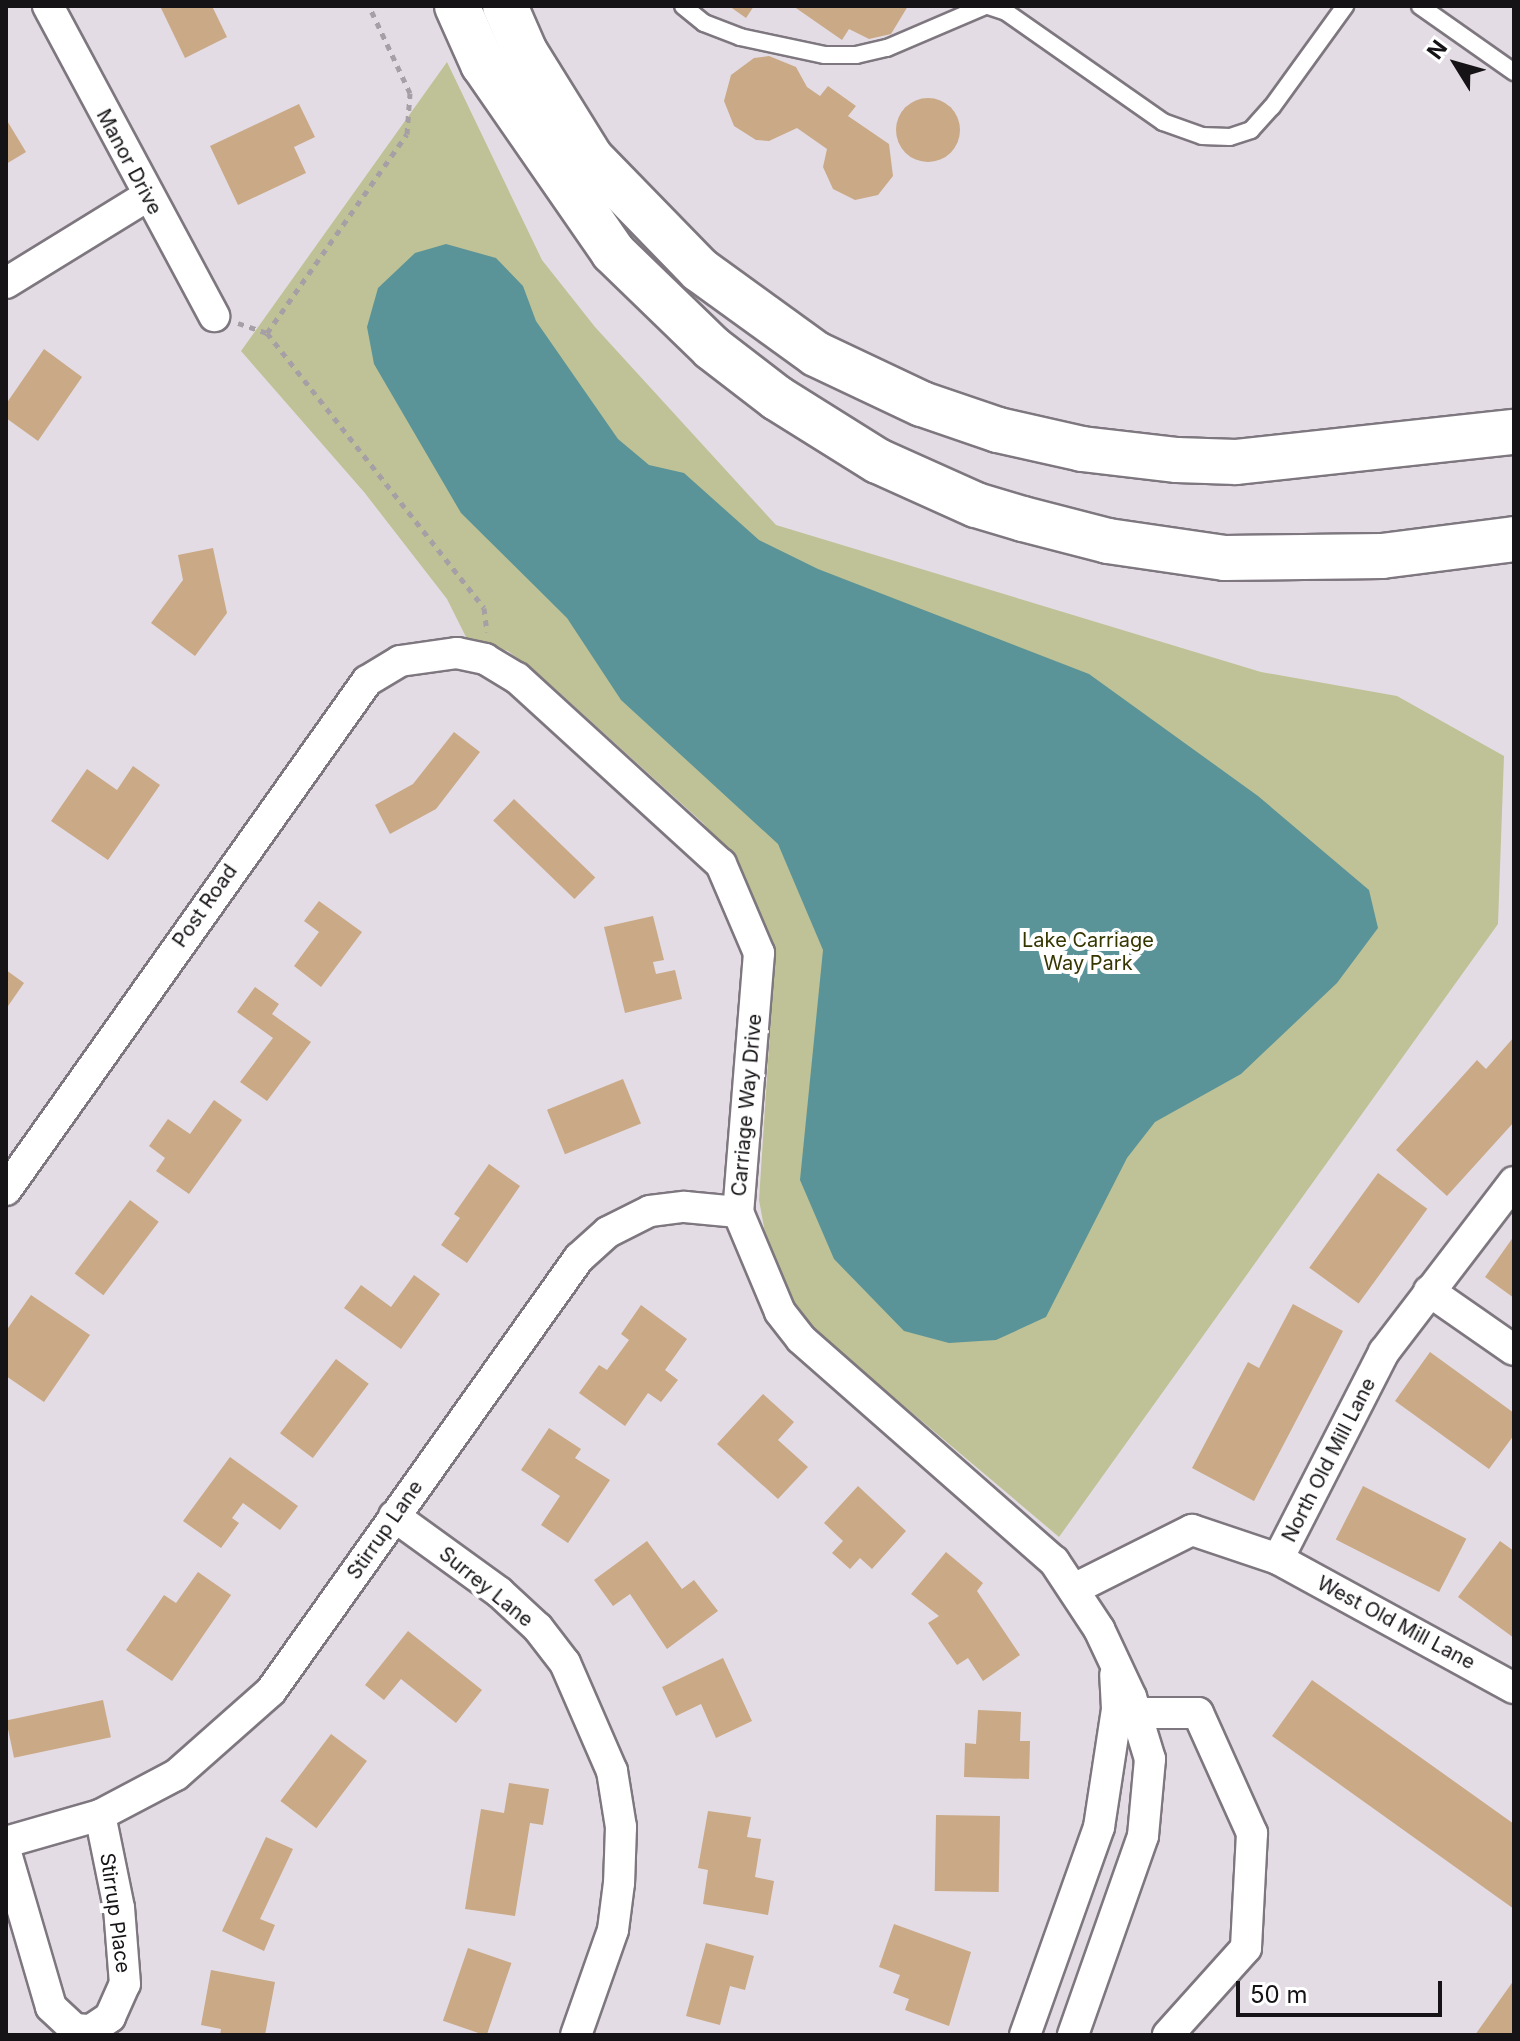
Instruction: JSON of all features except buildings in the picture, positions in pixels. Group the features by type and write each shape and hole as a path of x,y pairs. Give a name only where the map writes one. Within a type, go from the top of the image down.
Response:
{"highway":[{"path":"457,6 483,64 613,252 712,348 777,398 878,461 976,505 1023,519 1108,541 1225,558 1382,556 1514,539"},
{"path":"505,6 525,52 591,158 690,260 737,301 816,354 922,404 998,430 1082,449 1177,460 1236,462 1514,432"}],"street":[{"name":"Manor Drive","path":"48,6 146,197 214,316"},
{"path":"6,283 146,197"},
{"name":"Carriage Way Drive","path":"430,654 485,659 517,678 721,864 759,953 738,1212 766,1284 801,1339 1043,1552 1074,1589 1099,1629 1115,1673 1137,1713 1150,1759 1143,1836 1073,2035"},
{"name":"Post Road","path":"6,1190 341,713 367,681 400,661 430,654"},
{"name":"North Old Mill Lane","path":"1074,1589 1192,1530 1278,1559 1384,1352 1514,1182"},
{"name":"Stirrup Lane","path":"6,1842 100,1815 176,1775 271,1691 579,1258 608,1232 650,1211 685,1207 738,1212"},
{"path":"1429,1291 1514,1350"},
{"name":"Surrey Lane","path":"394,1516 499,1592 538,1628 565,1663 612,1771 621,1827 613,1930 576,2035"},
{"name":"West Old Mill Lane","path":"1278,1559 1514,1688"},
{"name":"Carriage Way Drive","path":"1025,2035 1099,1827 1117,1709 1115,1673"},
{"path":"1137,1713 1198,1713 1252,1833 1246,1948 1168,2035"},
{"name":"Stirrup Place","path":"6,1853 51,2007 75,2029 91,2030 110,2017 125,1984 119,1908 100,1815"},
{"path":"1068,1914 1112,1929"}],"lane":[{"path":"683,6 704,23 740,37 825,55 856,55 887,48 987,6 1006,12 1163,122 1202,136 1230,137 1251,130 1272,107 1345,6"},
{"path":"1420,6 1514,72"}],"path":[{"path":"267,333 407,134 410,93 369,6"},
{"path":"214,316 267,333 484,608 485,659"}],"green space":[{"name":"Lake Carriage Way Park","path":"447,62 542,260 595,327 776,525 1261,672 1397,696 1504,756 1498,924 1059,1537 840,1352 807,1321 783,1287 768,1249 759,1200 773,985 770,954 736,862 703,823 552,686 508,651 467,639 447,599 364,492 241,351"}],"water":[{"path":"446,244 496,258 523,286 536,321 618,439 649,465 684,473 759,540 818,569 1089,674 1258,796 1369,890 1378,928 1337,983 1241,1074 1155,1122 1127,1158 1046,1317 996,1340 949,1343 904,1331 834,1259 800,1180 823,950 778,844 621,700 567,618 461,513 374,364 367,327 378,288 415,253"}]}
